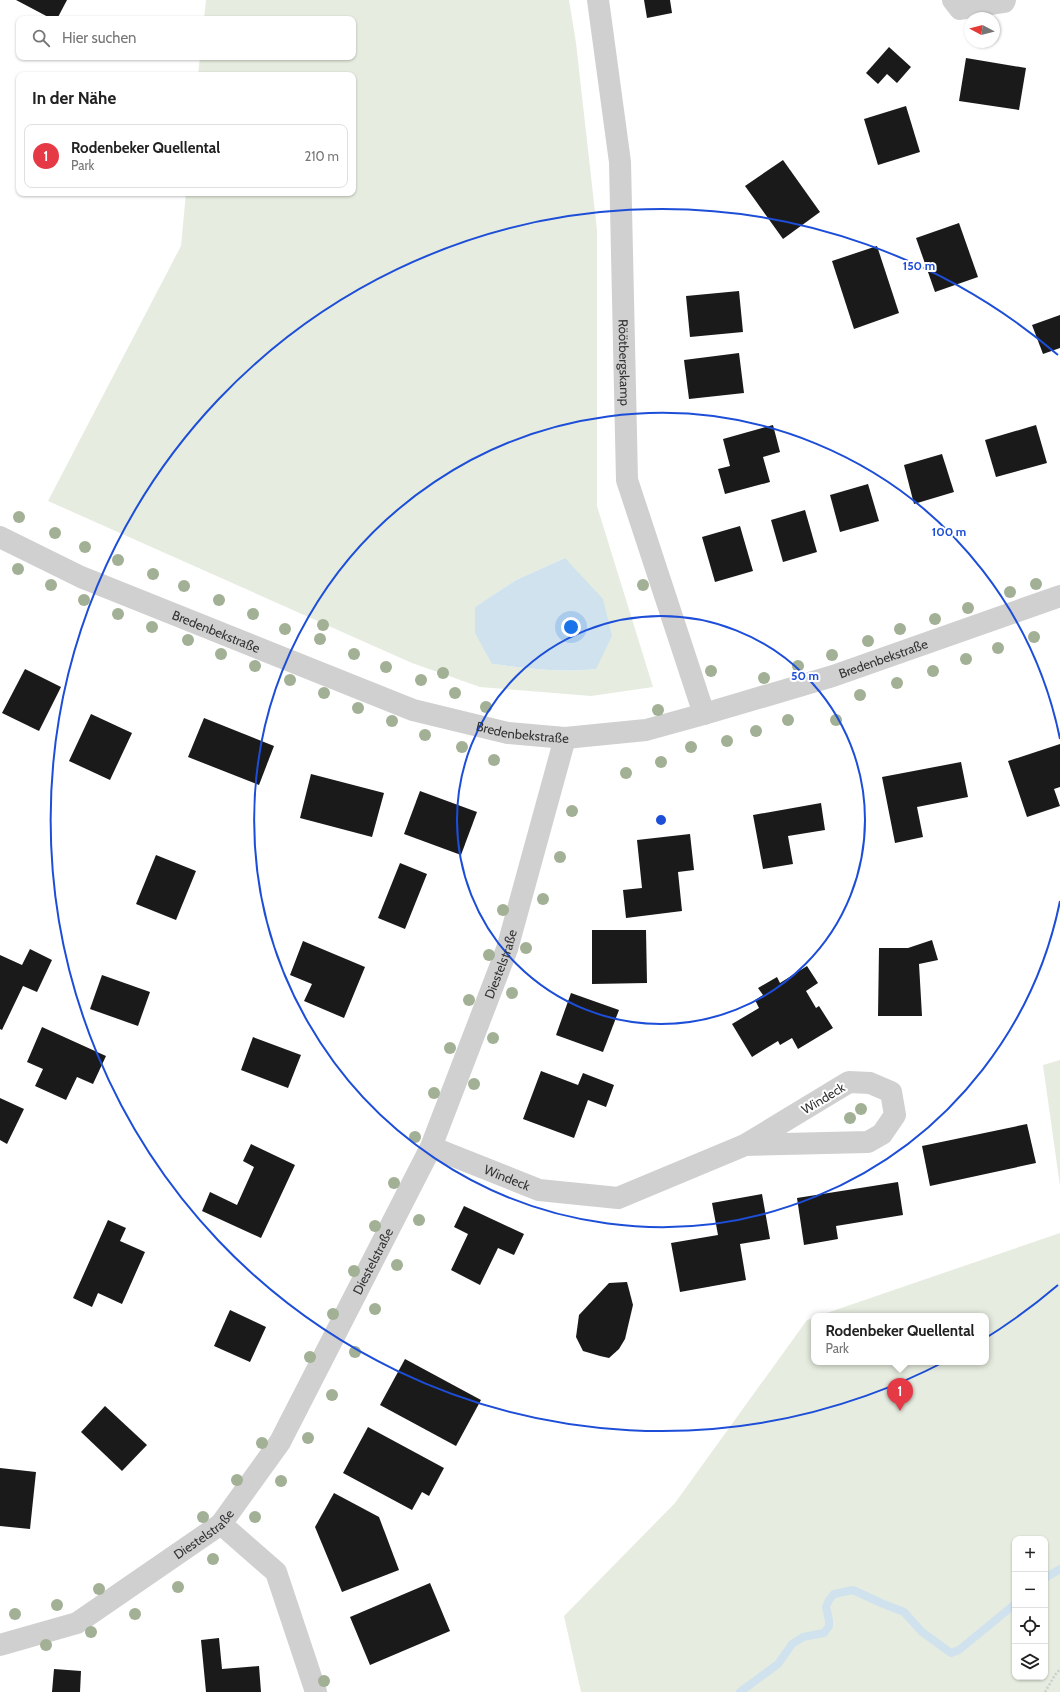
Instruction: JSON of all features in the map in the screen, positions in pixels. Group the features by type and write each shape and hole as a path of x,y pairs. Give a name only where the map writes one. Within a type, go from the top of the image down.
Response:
{"street":[{"name":"Röötbergskamp","path":"598,0 620,162 627,480 704,714"},
{"path":"953,0 960,9 1004,2 1005,0"},
{"name":"Bredenbekstraße","path":"0,537 80,578 413,710 508,733 565,738 646,730 704,714 833,676 1060,596"},
{"name":"Diestelstraße","path":"0,1644 77,1623 221,1524 280,1442 431,1147 507,949 565,738"},
{"name":"Windeck","path":"431,1147 539,1190 618,1198 745,1145 849,1082 870,1083 891,1092 895,1116 882,1134 868,1142 745,1145"},
{"path":"221,1524 276,1572 316,1692"}],"path":[{"path":"1045,1692 1060,1669"}],"shaded area":[{"path":"206,0 569,0 576,43 597,230 597,506 653,687 591,696 480,687 412,663 48,501 181,246 186,196 356,196 356,72 198,72 200,60 356,60 356,16 204,16","holes":["565,558 596,669 557,670 492,664 475,607 516,580"]},
{"path":"1060,1060 1060,1186 1043,1065"},
{"path":"1060,1233 1060,1692 581,1692 564,1616 675,1503 807,1320 811,1319 811,1365 989,1365 989,1313 827,1313"}],"water":[{"path":"565,558 603,599 612,636 596,669 557,670 492,664 475,633 475,607 516,580"}],"building":[{"path":"16,0 67,0 59,16 46,16"},
{"path":"644,0 670,0 672,13 647,18"},
{"path":"889,47 911,67 897,83 887,74 878,84 866,73"},
{"path":"966,58 1026,68 1019,110 959,101"},
{"path":"906,106 920,152 878,165 864,119"},
{"path":"783,160 820,212 783,239 745,186"},
{"path":"959,223 978,277 935,292 916,238"},
{"path":"877,246 899,313 854,329 832,261"},
{"path":"739,291 743,332 690,337 686,296"},
{"path":"1060,315 1060,348 1043,354 1032,325"},
{"path":"739,353 744,393 689,399 684,360"},
{"path":"773,425 780,452 763,457 770,482 725,494 718,469 730,466 723,439"},
{"path":"1036,425 1047,463 996,477 985,440"},
{"path":"942,454 954,492 914,504 904,465"},
{"path":"868,484 879,521 840,532 830,495"},
{"path":"805,510 817,552 783,562 771,520"},
{"path":"740,526 753,571 715,582 702,537"},
{"path":"25,669 61,687 39,731 2,713"},
{"path":"91,714 132,733 110,780 69,761"},
{"path":"204,718 274,746 259,785 188,757"},
{"path":"1060,744 1060,787 1054,789 1060,806 1027,817 1008,761"},
{"path":"961,762 968,797 917,807 923,837 895,843 882,777"},
{"path":"311,774 384,793 372,837 300,818"},
{"path":"420,791 477,812 461,855 404,834"},
{"path":"821,803 825,830 788,836 793,864 763,869 753,815"},
{"path":"690,834 694,870 678,872 682,911 626,918 623,890 642,888 637,840"},
{"path":"156,855 196,871 176,920 136,904"},
{"path":"400,863 427,874 405,929 378,918"},
{"path":"592,930 646,930 647,983 592,984"},
{"path":"932,940 938,960 919,964 922,1016 878,1016 879,948 908,948"},
{"path":"303,941 365,967 344,1018 304,1001 312,984 290,975"},
{"path":"30,949 52,960 37,992 23,986 2,1030 0,1029 0,955 22,965"},
{"path":"807,966 818,983 806,991 816,1008 819,1006 833,1028 798,1049 792,1038 780,1045 778,1041 752,1057 732,1024 759,1008 755,1000 763,995 758,988 777,977 780,983"},
{"path":"102,975 150,992 138,1026 90,1009"},
{"path":"571,993 619,1010 603,1052 556,1035"},
{"path":"42,1027 106,1056 93,1084 77,1077 66,1100 35,1086 43,1069 27,1062"},
{"path":"253,1037 301,1055 288,1088 241,1070"},
{"path":"541,1071 578,1085 583,1073 614,1085 606,1107 588,1100 574,1138 523,1119"},
{"path":"0,1098 24,1109 7,1144 0,1140"},
{"path":"1027,1124 1036,1163 930,1186 922,1146"},
{"path":"251,1144 295,1165 261,1238 202,1211 210,1192 237,1205 254,1167 243,1161"},
{"path":"898,1182 903,1215 836,1226 838,1239 804,1245 797,1198"},
{"path":"762,1194 770,1239 740,1244 746,1280 680,1292 671,1243 718,1235 712,1203"},
{"path":"464,1206 524,1234 514,1255 498,1248 480,1285 451,1270 468,1234 454,1227"},
{"path":"108,1220 126,1228 120,1241 145,1252 122,1304 98,1293 92,1307 73,1298"},
{"path":"627,1282 633,1305 625,1339 619,1349 609,1358 583,1351 576,1337 579,1315 609,1283"},
{"path":"230,1310 266,1327 250,1362 214,1346"},
{"path":"405,1359 481,1400 456,1446 380,1405"},
{"path":"105,1406 147,1445 122,1471 81,1432"},
{"path":"368,1427 444,1468 429,1496 422,1492 412,1510 343,1473"},
{"path":"0,1468 36,1472 30,1529 0,1526"},
{"path":"334,1493 379,1517 399,1570 342,1592 315,1527"},
{"path":"430,1583 450,1631 370,1665 350,1617"},
{"path":"219,1638 222,1669 259,1666 261,1692 206,1692 201,1640"},
{"path":"54,1669 81,1671 80,1692 52,1692"}],"waterway":[{"path":"1048,1576 1060,1569"},
{"path":"740,1692 778,1664 792,1644 803,1637 824,1633 829,1626 826,1607 834,1594 853,1590 904,1612 922,1632 951,1653 959,1650 1012,1606"}],"place":[{"name":"Rodenbeker Quellental","path":"900,1411"}]}
